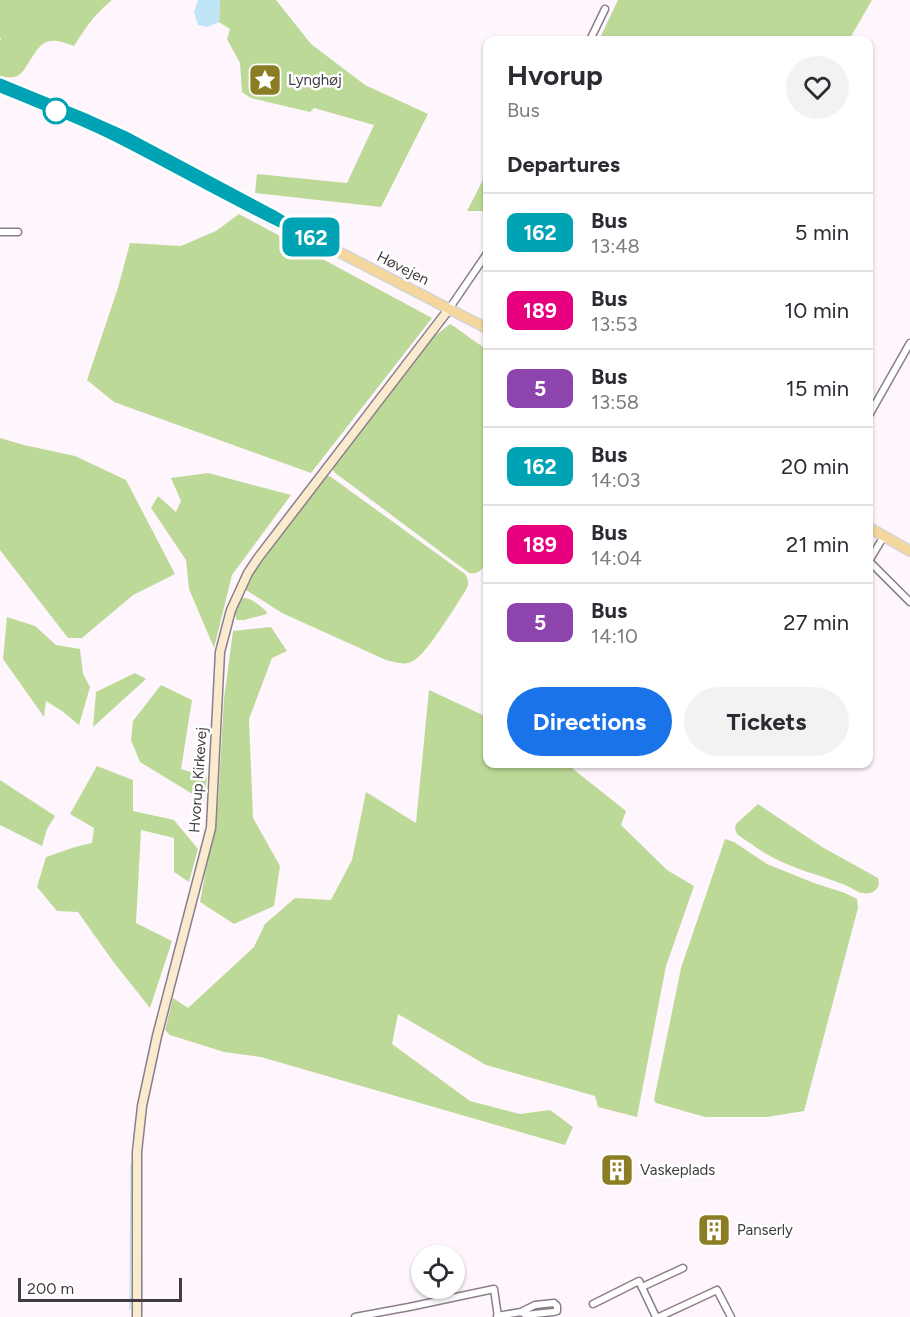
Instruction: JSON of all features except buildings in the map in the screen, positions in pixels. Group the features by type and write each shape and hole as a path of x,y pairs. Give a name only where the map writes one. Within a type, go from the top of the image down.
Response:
{"main road":[{"name":"Høvejen","path":"0,83 124,135 276,216 312,238"},
{"name":"Høvejen","path":"0,88 122,140 483,326"},
{"path":"873,530 910,551"}],"street":[{"path":"592,36 605,9"},
{"path":"0,232 18,232"},
{"path":"449,309 483,259"},
{"name":"Hvorup Kirkevej","path":"137,1317 137,1152 142,1106 211,828 219,659 231,610 248,573 258,558 449,309"},
{"path":"873,408 910,343"},
{"path":"873,554 884,536"},
{"path":"873,565 910,602"},
{"path":"642,1287 683,1268"},
{"path":"593,1304 639,1281 658,1317 717,1290 731,1317"},
{"path":"355,1317 494,1289 497,1316 521,1312 535,1305 554,1303 557,1306 556,1311 553,1312 526,1315 521,1312"}],"green space":[{"path":"0,0 112,0 91,21 74,46 49,41 39,48 18,76 11,77 0,76"},
{"path":"220,0 276,0 311,44 365,85 428,114 381,207 255,193 257,174 347,183 374,125 314,108 310,112 251,98 242,92 240,63 227,39 230,29 219,22"},
{"path":"618,0 872,0 851,36 601,36"},
{"path":"483,180 483,211 467,211"},
{"path":"239,214 432,318 311,473 114,402 87,380 118,288 130,243 181,246 216,231"},
{"path":"450,324 483,346 483,568 475,573 469,573 334,472 332,468 431,339"},
{"path":"0,438 75,456 126,480 175,574 133,595 82,638 68,638 0,550"},
{"path":"208,473 291,495 232,575 214,648 189,589 186,560 151,508 158,496 176,512 181,501 171,478"},
{"path":"328,476 465,574 467,578 466,590 426,649 413,661 400,663 386,660 282,613 246,590 246,584 258,566"},
{"path":"242,598 255,602 267,614 237,620 236,608"},
{"path":"7,617 35,626 56,645 80,649 83,674 90,687 79,725 46,701 44,717 3,659"},
{"path":"271,627 287,651 272,658 249,719 253,818 280,866 274,906 234,924 200,902 218,803 224,699 233,631"},
{"path":"135,673 146,679 93,727 96,692"},
{"path":"161,685 192,700 181,769 207,777 204,801 140,762 131,740 133,721"},
{"path":"429,690 483,715 483,768 573,768 626,811 621,825 667,870 694,886 666,966 637,1117 598,1107 595,1096 486,1065 398,1014 392,1044 470,1101 520,1114 550,1110 573,1127 565,1145 261,1057 224,1052 170,1035 165,1030 173,998 188,1008 254,947 265,924 295,898 331,900 352,860 366,792 416,823"},
{"path":"97,766 133,780 133,811 174,820 198,849 189,882 174,872 174,838 141,830 136,923 172,941 150,1008 78,912 57,911 37,887 46,857 92,843 94,828 70,814"},
{"path":"0,780 55,816 47,829 42,846 0,825"},
{"path":"758,804 822,847 878,878 877,888 869,893 860,892 797,868 779,861 738,835 735,826"},
{"path":"725,839 734,842 767,864 857,899 858,908 804,1111 767,1117 705,1117 656,1103 654,1100 681,968"}],"water":[{"path":"198,0 220,0 219,22 207,27 198,25 194,12"}],"waterway":[{"path":"130,1309 131,1165"},
{"path":"141,1205 142,1309"}],"bus line":[{"name":"162","path":"0,83 124,135 276,216 312,238 273,220 122,140 0,88"}],"place":[{"name":"Lynghøj","path":"265,80"},
{"name":"Vaskeplads","path":"617,1170"},
{"name":"Panserly","path":"714,1230"}]}
